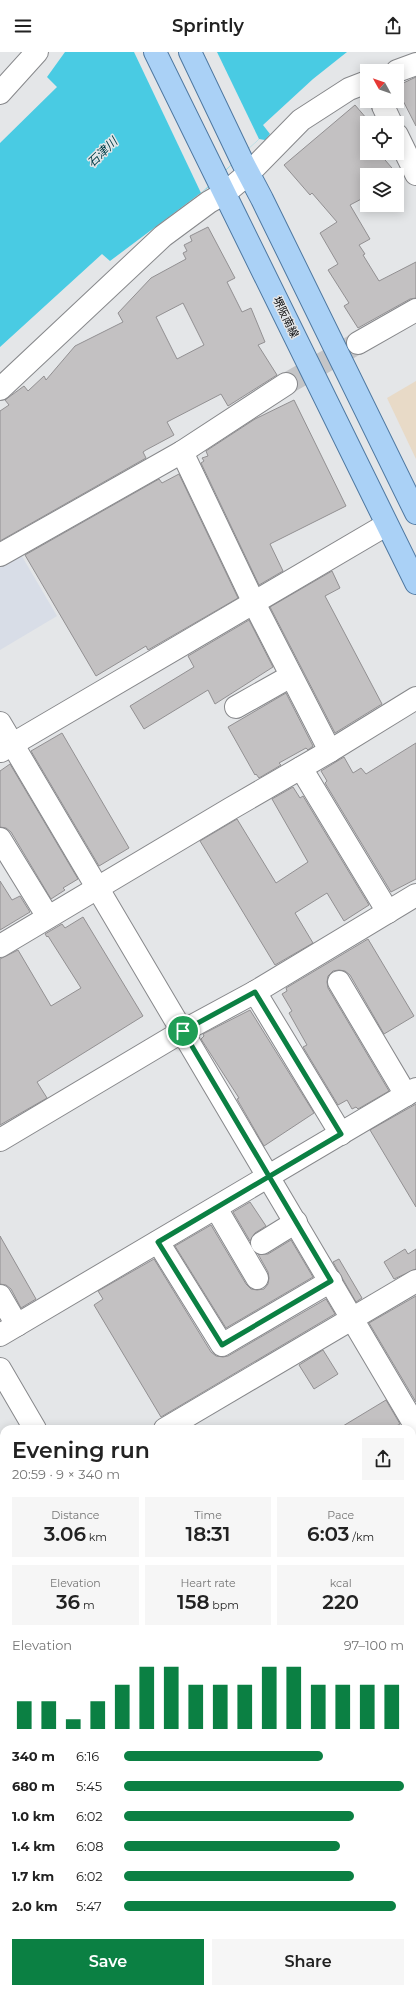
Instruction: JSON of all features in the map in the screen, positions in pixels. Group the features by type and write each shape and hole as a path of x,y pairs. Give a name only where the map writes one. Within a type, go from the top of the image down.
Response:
{"main road":[{"name":"堺阪南線","path":"155,52 386,525 416,583"},
{"path":"190,52 416,513"}],"street":[{"path":"0,93 37,52"},
{"path":"404,68 416,64"},
{"path":"0,389 163,236 209,202 222,188 301,120 349,89 360,85"},
{"path":"404,149 416,174"},
{"path":"358,343 416,310"},
{"path":"0,555 182,452 286,384"},
{"path":"182,452 254,603 330,751"},
{"path":"6,748 386,525"},
{"path":"236,707 291,676"},
{"path":"0,946 330,751 416,698"},
{"path":"0,723 6,748 98,888 415,1425"},
{"path":"301,768 388,912"},
{"path":"0,839 48,918"},
{"path":"0,1140 183,1031 255,992 416,895"},
{"path":"0,1296 8,1330 411,1092 339,982"},
{"path":"255,992 341,1134"},
{"path":"216,1208 257,1278"},
{"path":"262,1242 296,1222"},
{"path":"158,1242 222,1345 331,1281"},
{"path":"172,1425 416,1281"},
{"path":"0,1369 33,1425"}],"shaded area":[{"path":"416,381 416,459 387,398"},
{"path":"20,553 57,616 0,650 0,564"}],"water":[{"name":"石津川","path":"65,52 347,52 313,79 263,125 270,134 265,140 259,139 206,189 110,261 102,254 0,347 0,143 57,87 47,77"}],"pier":[{"path":"134,52 217,52 259,139 201,193"}],"building":[{"path":"416,77 416,126 404,103 404,83"},
{"path":"355,105 364,116 360,116 360,160 385,160 392,168 360,168 360,200 350,205 370,239 359,245 365,254 363,255 379,281 416,262 416,298 410,299 358,328 344,306 349,303 328,270 338,264 320,233 337,222 312,193 310,195 284,165"},
{"path":"208,227 235,278 227,282 242,312 251,308 265,342 258,345 277,375 228,406 221,394 167,422 174,435 143,452 146,458 0,541 0,411 9,405 5,400 24,386 28,391 44,376 46,380 75,346 123,322 118,313 151,278 186,259 183,253 187,251 184,245 192,241 190,236","holes":["183,303 204,345 177,359 156,317"]},
{"path":"294,400 346,506 270,544 283,571 259,585 201,463 204,461 202,458 208,456 206,451 255,419"},
{"path":"179,474 238,598 148,650 146,646 96,676 25,555 159,479 162,483"},
{"path":"332,571 340,588 325,596 382,704 335,733 270,607"},
{"path":"249,620 273,667 215,704 208,690 144,729 130,706 194,667 188,656"},
{"path":"286,693 313,746 308,750 306,748 279,763 281,765 259,778 256,774 255,775 228,727"},
{"path":"62,733 129,848 99,866 31,751"},
{"path":"416,743 416,879 391,892 325,783 327,781 321,771 344,757 353,773 361,768 366,774"},
{"path":"10,764 78,879 63,888 65,890 51,899 11,832 6,828 0,827 0,771"},
{"path":"293,787 300,798 303,796 369,905 344,921 327,893 295,913 313,943 275,965 200,841 237,819 276,883 308,862 272,799"},
{"path":"0,881 12,900 20,896 30,912 0,930"},
{"path":"83,917 143,1016 37,1082 47,1098 0,1125 0,959 18,950 51,1006 81,988 48,936 47,937 45,934 62,924 65,928"},
{"path":"368,939 414,1016 384,1034 350,975 345,971 339,970 333,971 328,976 328,988 389,1091 358,1109 356,1107 352,1109 347,1100 338,1105 303,1047 307,1045 289,1013 292,1011 282,994 287,991 286,988"},
{"path":"250,1010 314,1113 264,1146 237,1099 239,1098 201,1039 204,1036 203,1034"},
{"path":"416,1104 416,1207 370,1130"},
{"path":"250,1202 266,1226 255,1233 250,1241 233,1212"},
{"path":"211,1225 246,1284 251,1289 264,1289 268,1284 268,1272 258,1254 268,1254 291,1240 313,1277 226,1328 175,1246"},
{"path":"0,1236 36,1299 21,1308 11,1289 6,1285 0,1284"},
{"path":"405,1249 408,1254 416,1249 416,1269 394,1279 384,1262"},
{"path":"154,1259 211,1352 216,1356 228,1356 326,1299 335,1314 161,1417 94,1305 103,1299 98,1291"},
{"path":"339,1259 362,1298 356,1302 333,1262"},
{"path":"416,1296 416,1402 369,1323"},
{"path":"323,1350 338,1374 314,1389 299,1365"},
{"path":"386,1400 400,1424 398,1425 345,1425"}],"tunnel":[{"path":"286,384 358,343"}],"route":[{"path":"183,1031 255,992 341,1134 269,1177 158,1242 222,1345 331,1281 269,1177 183,1031"}]}
